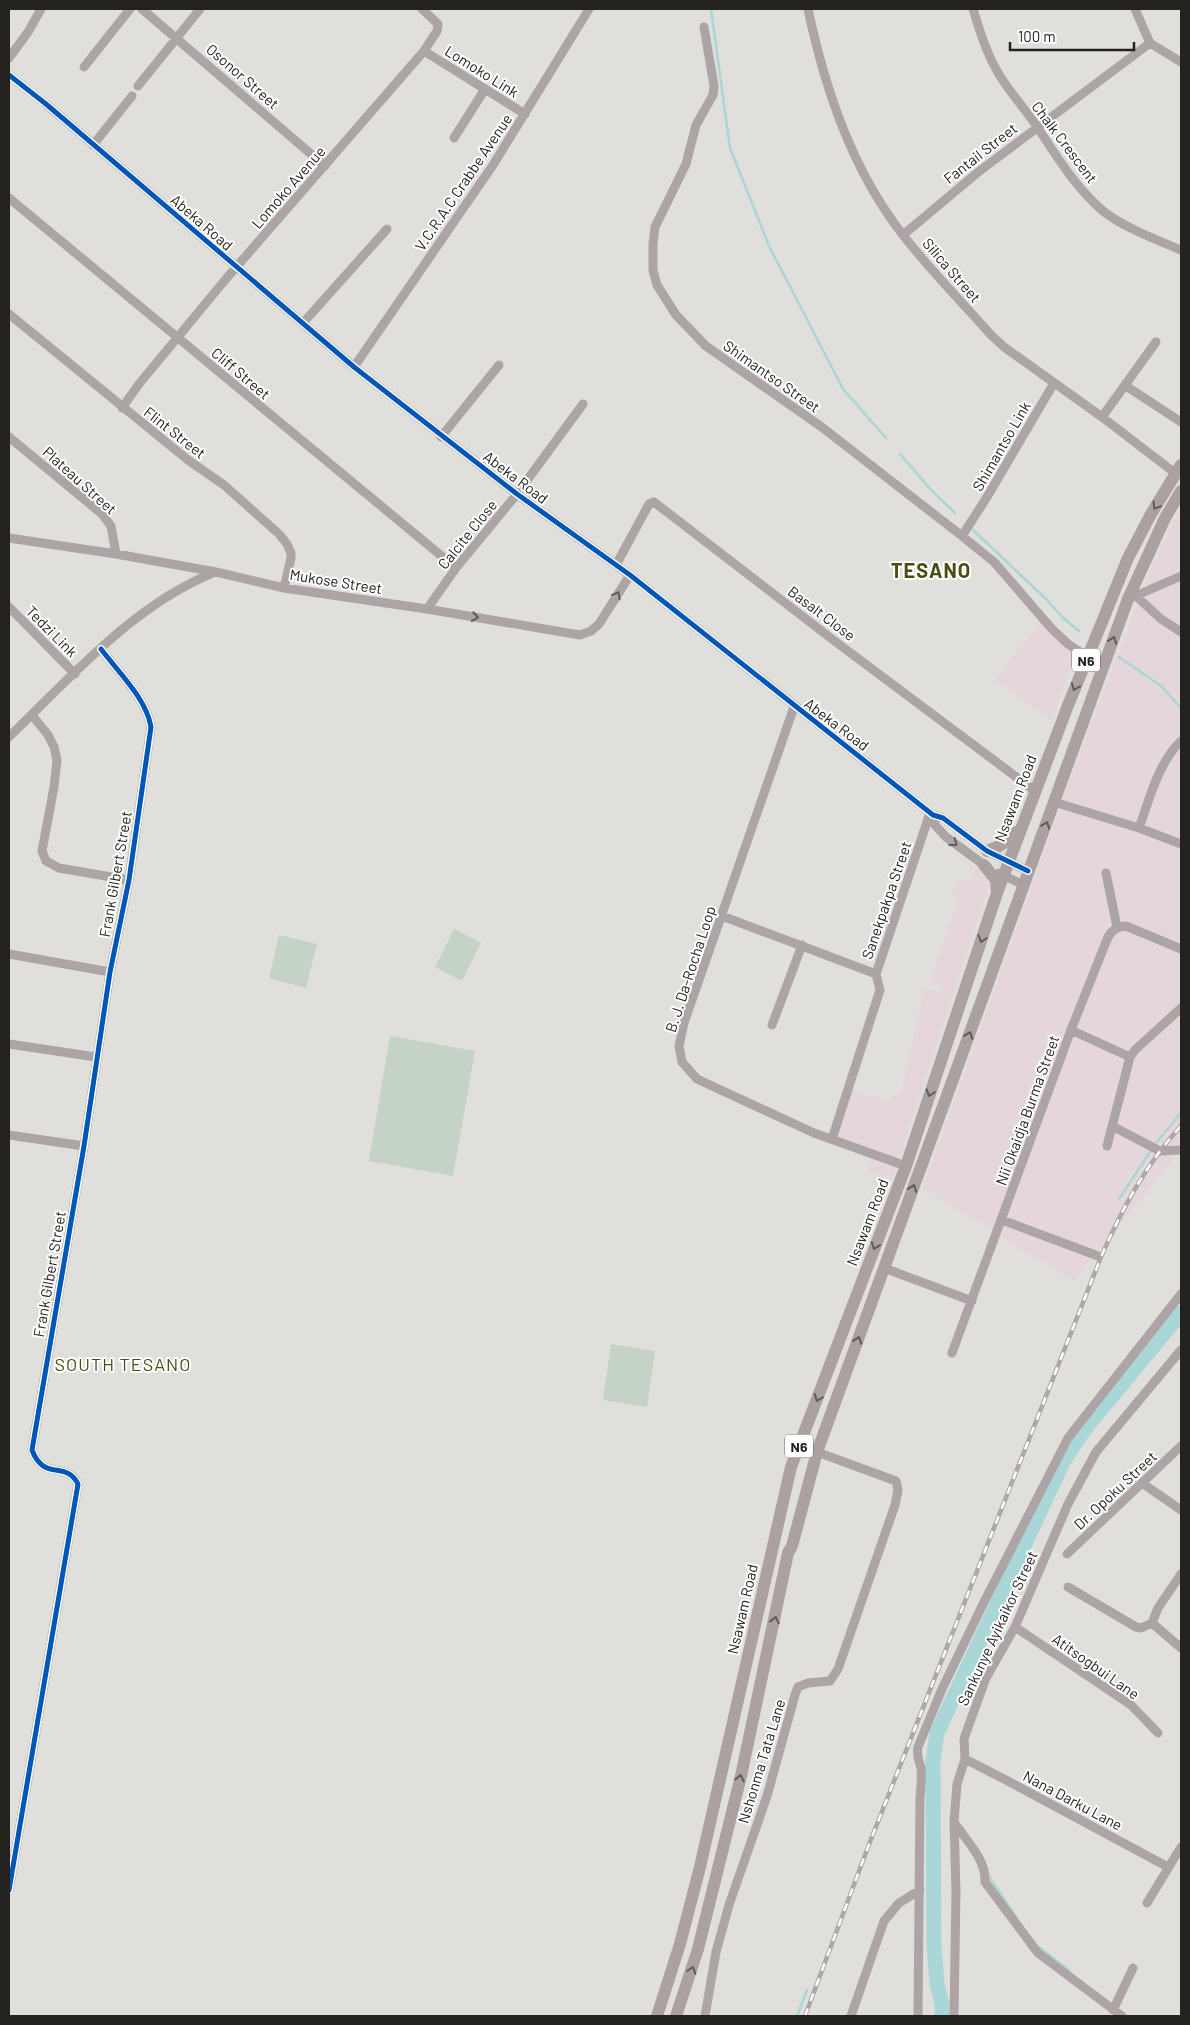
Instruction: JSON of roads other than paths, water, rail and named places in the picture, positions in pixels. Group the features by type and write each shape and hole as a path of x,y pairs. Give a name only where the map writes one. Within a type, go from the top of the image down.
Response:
{"highway":[{"name":"Nsawam Road","path":"658,2016 680,1944 700,1866 791,1467 906,1166 1021,826 1128,558 1178,469"},
{"name":"Nsawam Road","path":"676,2016 698,1949 742,1769 788,1553 792,1546 817,1452 1054,802 1132,597 1165,518 1181,491"},
{"path":"987,851 998,848 1006,843 1021,826"},
{"path":"984,865 996,880 997,893"}],"street":[{"path":"9,58 28,32 41,9"},
{"path":"84,67 130,9"},
{"name":"Osonor Street","path":"142,9 325,166"},
{"path":"138,86 200,9"},
{"name":"Lomoko Avenue","path":"122,408 236,267 424,50 438,31 438,24 422,9"},
{"name":"V.C.R.A.C Crabbe Avenue","path":"354,367 493,165 589,9"},
{"name":"Silica Street","path":"808,9 828,87 852,150 866,179 903,235 991,335 1027,364 1178,469"},
{"name":"Chalk Crescent","path":"973,9 988,55 999,75 1067,171 1104,212 1150,238 1181,250"},
{"path":"1135,9 1150,43 1181,62"},
{"name":"Shimantso Street","path":"704,27 714,86 713,95 696,125 686,164 656,227 653,244 653,262 657,285 676,315 706,346 967,529 1052,629 1068,644 1088,657"},
{"name":"Fantail Street","path":"903,235 964,183 1150,43"},
{"name":"Lomoko Link","path":"424,50 525,114"},
{"name":"Abeka Road","path":"9,75 46,104 354,367 441,437 630,575 794,707 932,814 943,818 987,851 1008,863 1028,871"},
{"path":"454,138 485,89"},
{"path":"93,145 132,96"},
{"name":"Cliff Street","path":"9,198 456,568"},
{"path":"303,323 387,229"},
{"name":"Flint Street","path":"9,314 122,408 188,460 224,485 279,534 291,553 284,588"},
{"path":"1102,417 1156,342"},
{"path":"441,437 499,365"},
{"name":"Shimantso Link","path":"967,529 1054,383"},
{"path":"1126,386 1181,422"},
{"name":"Calcite Close","path":"427,609 456,568 517,494 583,404"},
{"name":"Plateau Street","path":"9,437 102,514 111,526 116,554"},
{"name":"Basalt Close","path":"616,565 649,504 654,502 832,639 1035,791"},
{"name":"Mukose Street","path":"9,538 116,554 216,572 284,588 580,634 591,631 599,624 630,575"},
{"path":"9,737 101,649 142,614 171,594 216,572"},
{"path":"1181,576 1132,597 1181,632"},
{"name":"Tedzi Link","path":"9,607 75,674"},
{"name":"Frank Gilbert Street","path":"9,1890 78,1484 69,1473 43,1467 36,1461 32,1450 84,1146 110,972 129,880 151,727 149,715 141,701 101,649"},
{"name":"B. J. Da-Rocha Loop","path":"794,707 684,1023 679,1046 682,1062 697,1079 832,1139 906,1166"},
{"path":"32,714 48,735 54,747 56,760 54,787 42,851 46,862 58,868 129,880"},
{"path":"1139,828 1162,768 1167,758 1181,741"},
{"path":"1054,802 1139,828 1181,844"},
{"name":"Abeka Road","path":"932,814 935,825 946,837 984,865 1023,885"},
{"name":"Sanekpakpa Street","path":"832,1139 880,990 876,974 932,814"},
{"path":"1106,873 1114,929 1126,926 1181,949"},
{"path":"722,916 876,974"},
{"name":"Nii Okaidja Burma Street","path":"952,1353 1071,1030 1114,929"},
{"path":"772,1025 802,945"},
{"path":"9,954 110,972"},
{"path":"1107,1146 1130,1057 1135,1050 1181,1008"},
{"path":"1071,1030 1130,1057"},
{"path":"9,1044 96,1057"},
{"path":"1112,1126 1160,1151 1181,1150"},
{"path":"9,1135 84,1146"},
{"path":"1002,1220 1098,1256"},
{"path":"884,1268 972,1301"},
{"path":"918,2016 920,1798 922,1785 920,1765 916,1756 918,1747 942,1689 983,1604 1068,1438 1181,1294"},
{"name":"Sankunye Ayikaikor Street","path":"954,2016 956,1891 954,1822 957,1784 965,1760 964,1739 972,1714 986,1678 1014,1627 1068,1504 1096,1452 1181,1350"},
{"name":"Dr. Opoku Street","path":"1067,1554 1181,1446"},
{"name":"Nshonma Tata Lane","path":"705,2016 716,1952 728,1905 767,1796 795,1695 798,1687 808,1682 830,1681 838,1669 898,1490 896,1481 817,1452"},
{"path":"1142,1482 1181,1510"},
{"path":"1068,1587 1136,1627 1141,1628 1152,1623 1158,1608 1181,1574"},
{"path":"1152,1623 1181,1648"},
{"name":"Atitsogbui Lane","path":"1014,1627 1131,1706 1158,1733"},
{"name":"Nana Darku Lane","path":"965,1760 1168,1867"},
{"path":"954,1822 986,1870 985,1882 1038,1953 1117,2014 1133,1968"},
{"path":"1147,1904 1181,1847"},
{"path":"851,2016 884,1920 899,1903 920,1890"}],"waterway":[{"path":"711,9 730,148 769,246 843,389 886,438"},
{"path":"900,454 932,491 955,513"},
{"path":"973,530 1047,600 1062,617 1080,632"},
{"path":"1119,657 1161,686 1181,708"},
{"path":"1119,1199 1156,1143 1181,1113"},
{"path":"942,2016 934,1946 933,1761 937,1733 1063,1462 1084,1430 1181,1313"},
{"path":"987,1873 1016,1917"},
{"path":"1039,1947 1070,1971"},
{"path":"797,2016 807,1990"}],"railway":[{"path":"805,2016 868,1847 1101,1257 1117,1222 1146,1171 1181,1126"}],"district":[{"name":"TESANO","path":"931,570"},
{"name":"SOUTH TESANO","path":"123,1364"}]}
